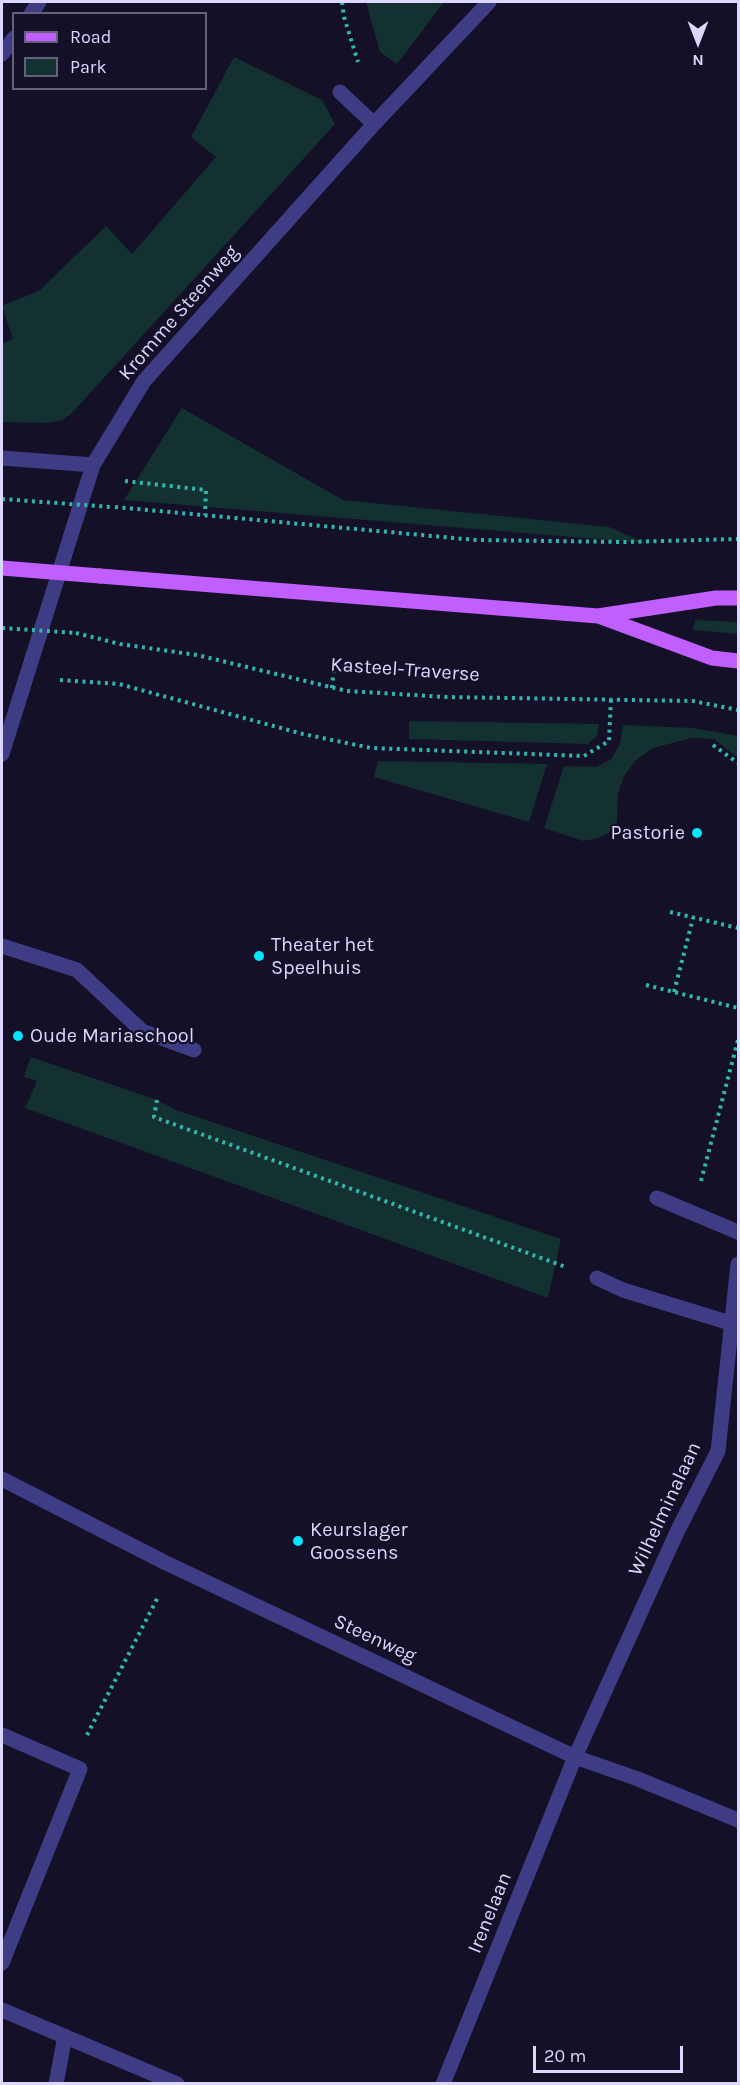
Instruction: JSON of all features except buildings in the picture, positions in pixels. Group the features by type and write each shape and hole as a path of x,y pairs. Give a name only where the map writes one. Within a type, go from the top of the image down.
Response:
{"main road":[{"path":"2,568 598,616 716,598 738,598"},
{"path":"598,616 712,658 738,661"}],"street":[{"name":"Kromme Steenweg","path":"2,754 93,465 144,381 374,124 489,2"},
{"path":"2,54 12,41"},
{"path":"340,92 374,124"},
{"path":"2,458 93,465"},
{"path":"2,946 77,970 142,1031 194,1050"},
{"path":"657,1198 738,1232"},
{"name":"Wilhelminalaan","path":"575,1757 677,1533 718,1451 738,1264"},
{"path":"597,1278 623,1290 730,1323"},
{"name":"Steenweg","path":"2,1479 164,1562 575,1757 638,1779 738,1820"},
{"path":"2,1735 80,1769 2,1963"},
{"name":"Irenelaan","path":"443,2084 575,1757"},
{"path":"2,2010 177,2084"},
{"path":"56,2084 65,2036"}],"path":[{"path":"342,2 344,17 364,80 395,103"},
{"path":"114,480 207,490 205,515"},
{"path":"2,499 476,540 625,542 738,539"},
{"name":"Kasteel-Traverse","path":"2,628 75,633 120,644 197,655 347,691 446,697 693,701 738,711"},
{"path":"332,688 334,664"},
{"path":"27,674 66,681 119,684 303,734 370,748 584,756 609,741 611,699"},
{"path":"713,745 738,763"},
{"path":"670,912 738,928"},
{"path":"674,992 693,918"},
{"path":"646,986 738,1008"},
{"path":"693,1214 738,1040"},
{"path":"157,1100 154,1117 597,1278"},
{"path":"71,1764 159,1596"}],"green space":[{"path":"366,2 444,2 397,64 380,52"},
{"path":"234,57 322,100 335,124 72,413 63,420 45,423 2,422 2,344 13,339 2,306 40,290 106,226 132,254 216,157 191,137"},
{"path":"182,408 343,500 609,527 645,543 124,500"},
{"path":"695,620 738,622 738,634 693,630"},
{"path":"409,721 599,724 597,736 588,744 409,739"},
{"path":"623,725 693,728 738,736 738,758 714,739 692,738 653,748 636,760 624,776 618,793 617,822 610,832 599,838 583,841 544,828 564,766 597,767 611,759 620,744"},
{"path":"378,761 547,764 529,822 374,777"},
{"path":"31,1057 157,1100 176,1110 561,1239 548,1298 25,1108 37,1081 24,1077"}],"place":[{"name":"Pastorie","path":"697,833"},
{"name":"Theater het Speelhuis","path":"259,956"},
{"name":"Oude Mariaschool","path":"18,1036"},
{"name":"Keurslager Goossens","path":"298,1541"}]}
